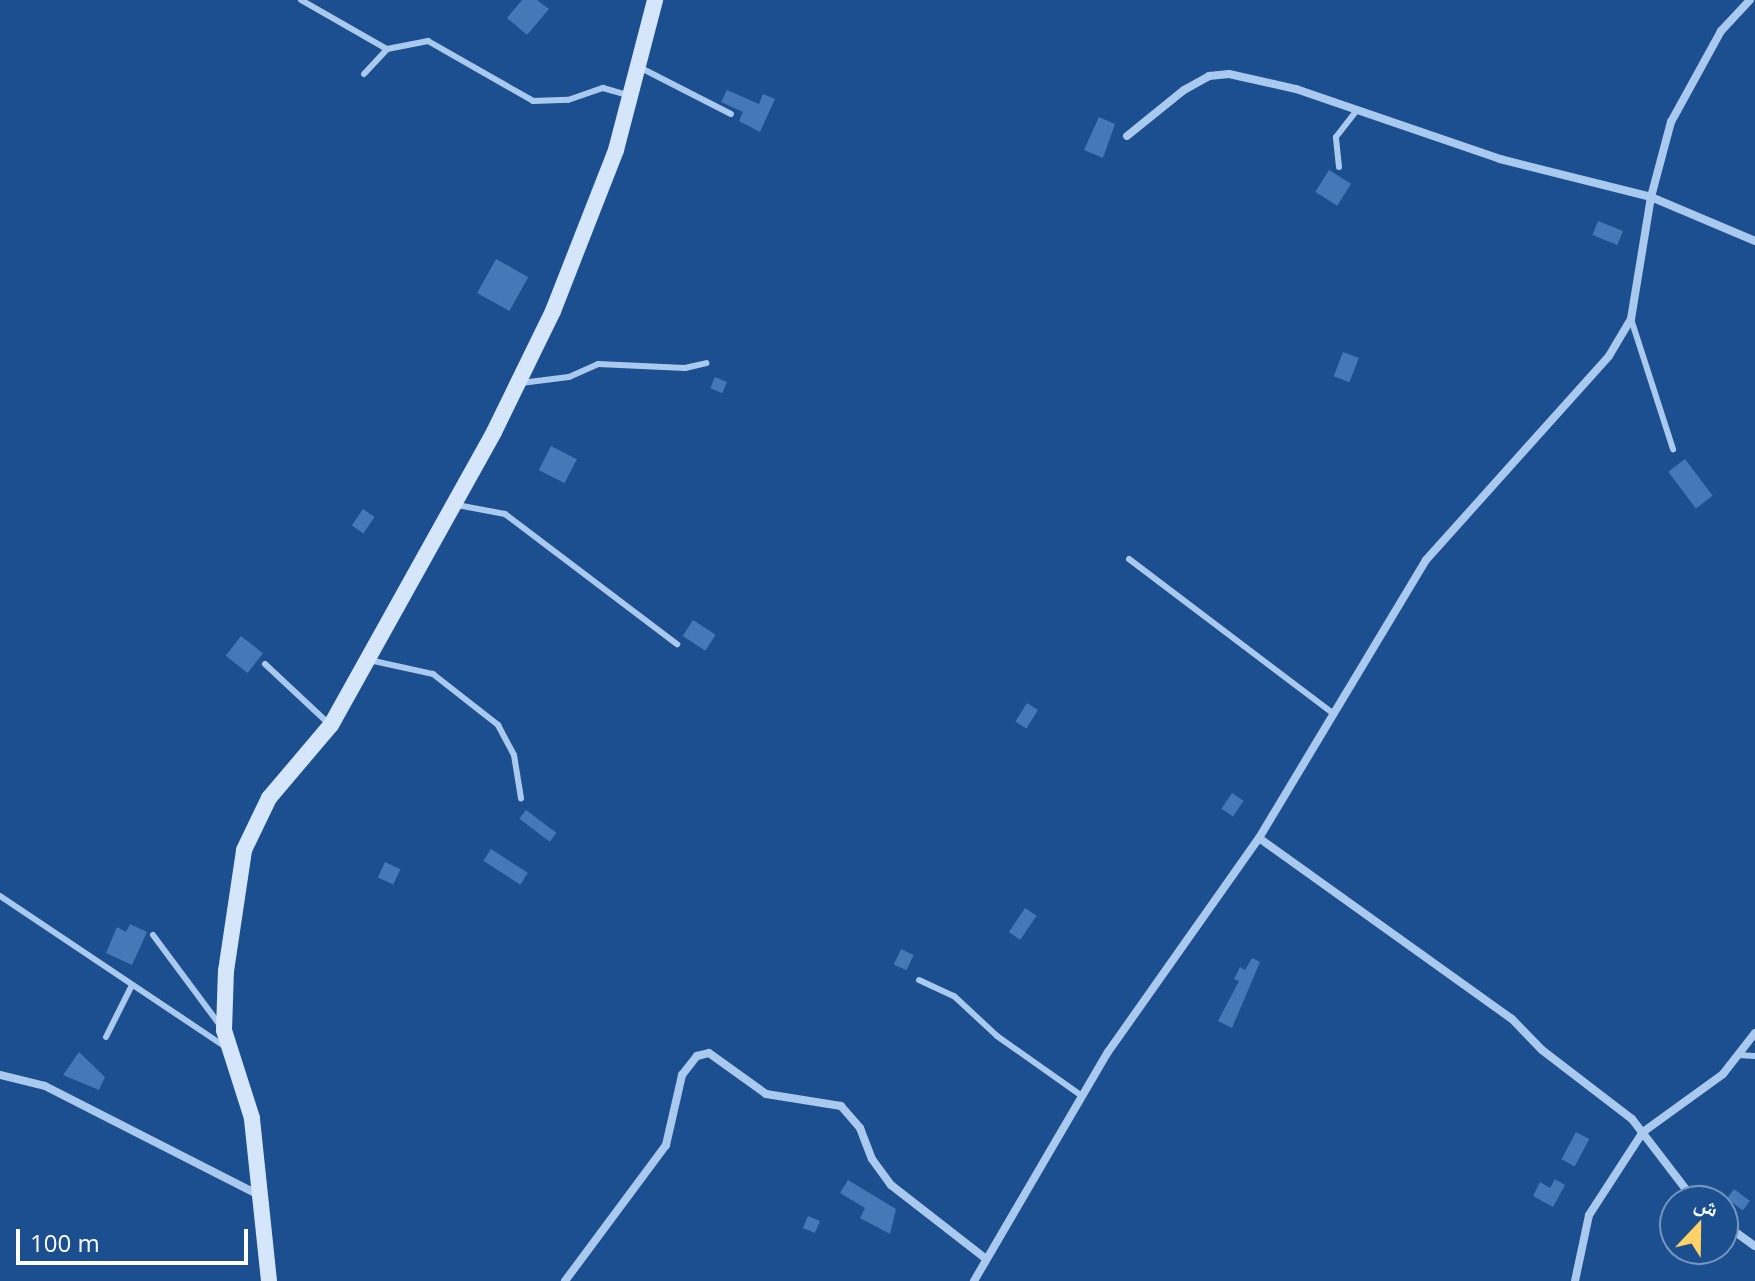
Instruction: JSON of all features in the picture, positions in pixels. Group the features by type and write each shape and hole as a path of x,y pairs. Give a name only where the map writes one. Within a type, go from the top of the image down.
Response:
{"street":[{"path":"269,1281 252,1118 224,1030 226,971 244,850 269,798 331,725 453,505 553,311 610,165 655,0"},
{"path":"974,1281 1082,1096 1160,971 1259,838 1331,712 1426,560 1609,356 1631,319 1651,197 1671,122 1721,31 1750,0"},
{"path":"1127,136 1209,76 1229,74 1296,89 1500,159 1651,197 1755,241"},
{"path":"1259,838 1512,1019 1643,1132 1683,1185"},
{"path":"1575,1281 1589,1215 1643,1132 1723,1074 1755,1033"},
{"path":"565,1281 666,1145 682,1075 697,1056 709,1053 766,1094 841,1106 860,1128 872,1159 891,1185 986,1259"},
{"path":"0,1075 45,1086 179,1159 262,1196"}],"lane":[{"path":"301,0 387,49"},
{"path":"364,74 387,49 428,41 533,101 557,102 603,88 630,96"},
{"path":"638,66 731,114"},
{"path":"1339,167 1336,137 1357,110"},
{"path":"1631,319 1673,449"},
{"path":"518,383 569,377 606,363 685,368 706,363"},
{"path":"453,505 505,514 554,556 677,644"},
{"path":"1129,559 1331,712"},
{"path":"365,659 433,674 498,725 514,755 521,798"},
{"path":"265,664 331,725"},
{"path":"0,896 80,945 132,985 230,1050"},
{"path":"153,935 224,1030"},
{"path":"919,980 954,996 997,1036 1082,1096"},
{"path":"106,1037 132,985"},
{"path":"1738,1055 1755,1056"}],"building":[{"path":"522,0 537,0 549,9 527,35 507,18"},
{"path":"727,90 759,104 763,94 775,99 760,132 739,121 743,112 721,102"},
{"path":"1099,117 1115,124 1103,158 1084,150"},
{"path":"1329,170 1351,184 1337,206 1315,192"},
{"path":"1598,221 1623,231 1617,245 1592,235"},
{"path":"496,259 528,277 509,311 477,293"},
{"path":"1343,352 1359,358 1350,382 1334,376"},
{"path":"715,377 727,382 722,393 710,388"},
{"path":"551,446 577,459 565,483 539,470"},
{"path":"1685,459 1713,496 1696,508 1668,472"},
{"path":"363,509 375,517 363,533 352,526"},
{"path":"693,620 716,635 705,651 683,636"},
{"path":"241,636 263,653 248,673 226,656"},
{"path":"1027,703 1038,710 1026,729 1015,722"},
{"path":"1232,793 1244,801 1233,817 1221,809"},
{"path":"526,810 556,833 550,842 519,819"},
{"path":"491,849 528,873 520,885 483,861"},
{"path":"385,862 400,869 393,885 378,877"},
{"path":"1025,908 1037,916 1020,940 1009,932"},
{"path":"130,924 147,932 132,965 106,953 117,927 126,932"},
{"path":"901,949 914,955 907,970 894,964"},
{"path":"1252,958 1260,962 1232,1028 1218,1021 1239,981 1234,979 1240,967 1245,970"},
{"path":"79,1052 105,1077 99,1090 63,1075"},
{"path":"1576,1132 1589,1139 1575,1166 1561,1159"},
{"path":"1555,1179 1565,1185 1553,1207 1533,1196 1540,1182 1550,1188"},
{"path":"848,1180 896,1209 890,1234 860,1218 865,1208 840,1193"},
{"path":"1739,1193 1750,1201 1743,1211 1739,1208"},
{"path":"808,1216 820,1221 815,1233 803,1228"}]}
